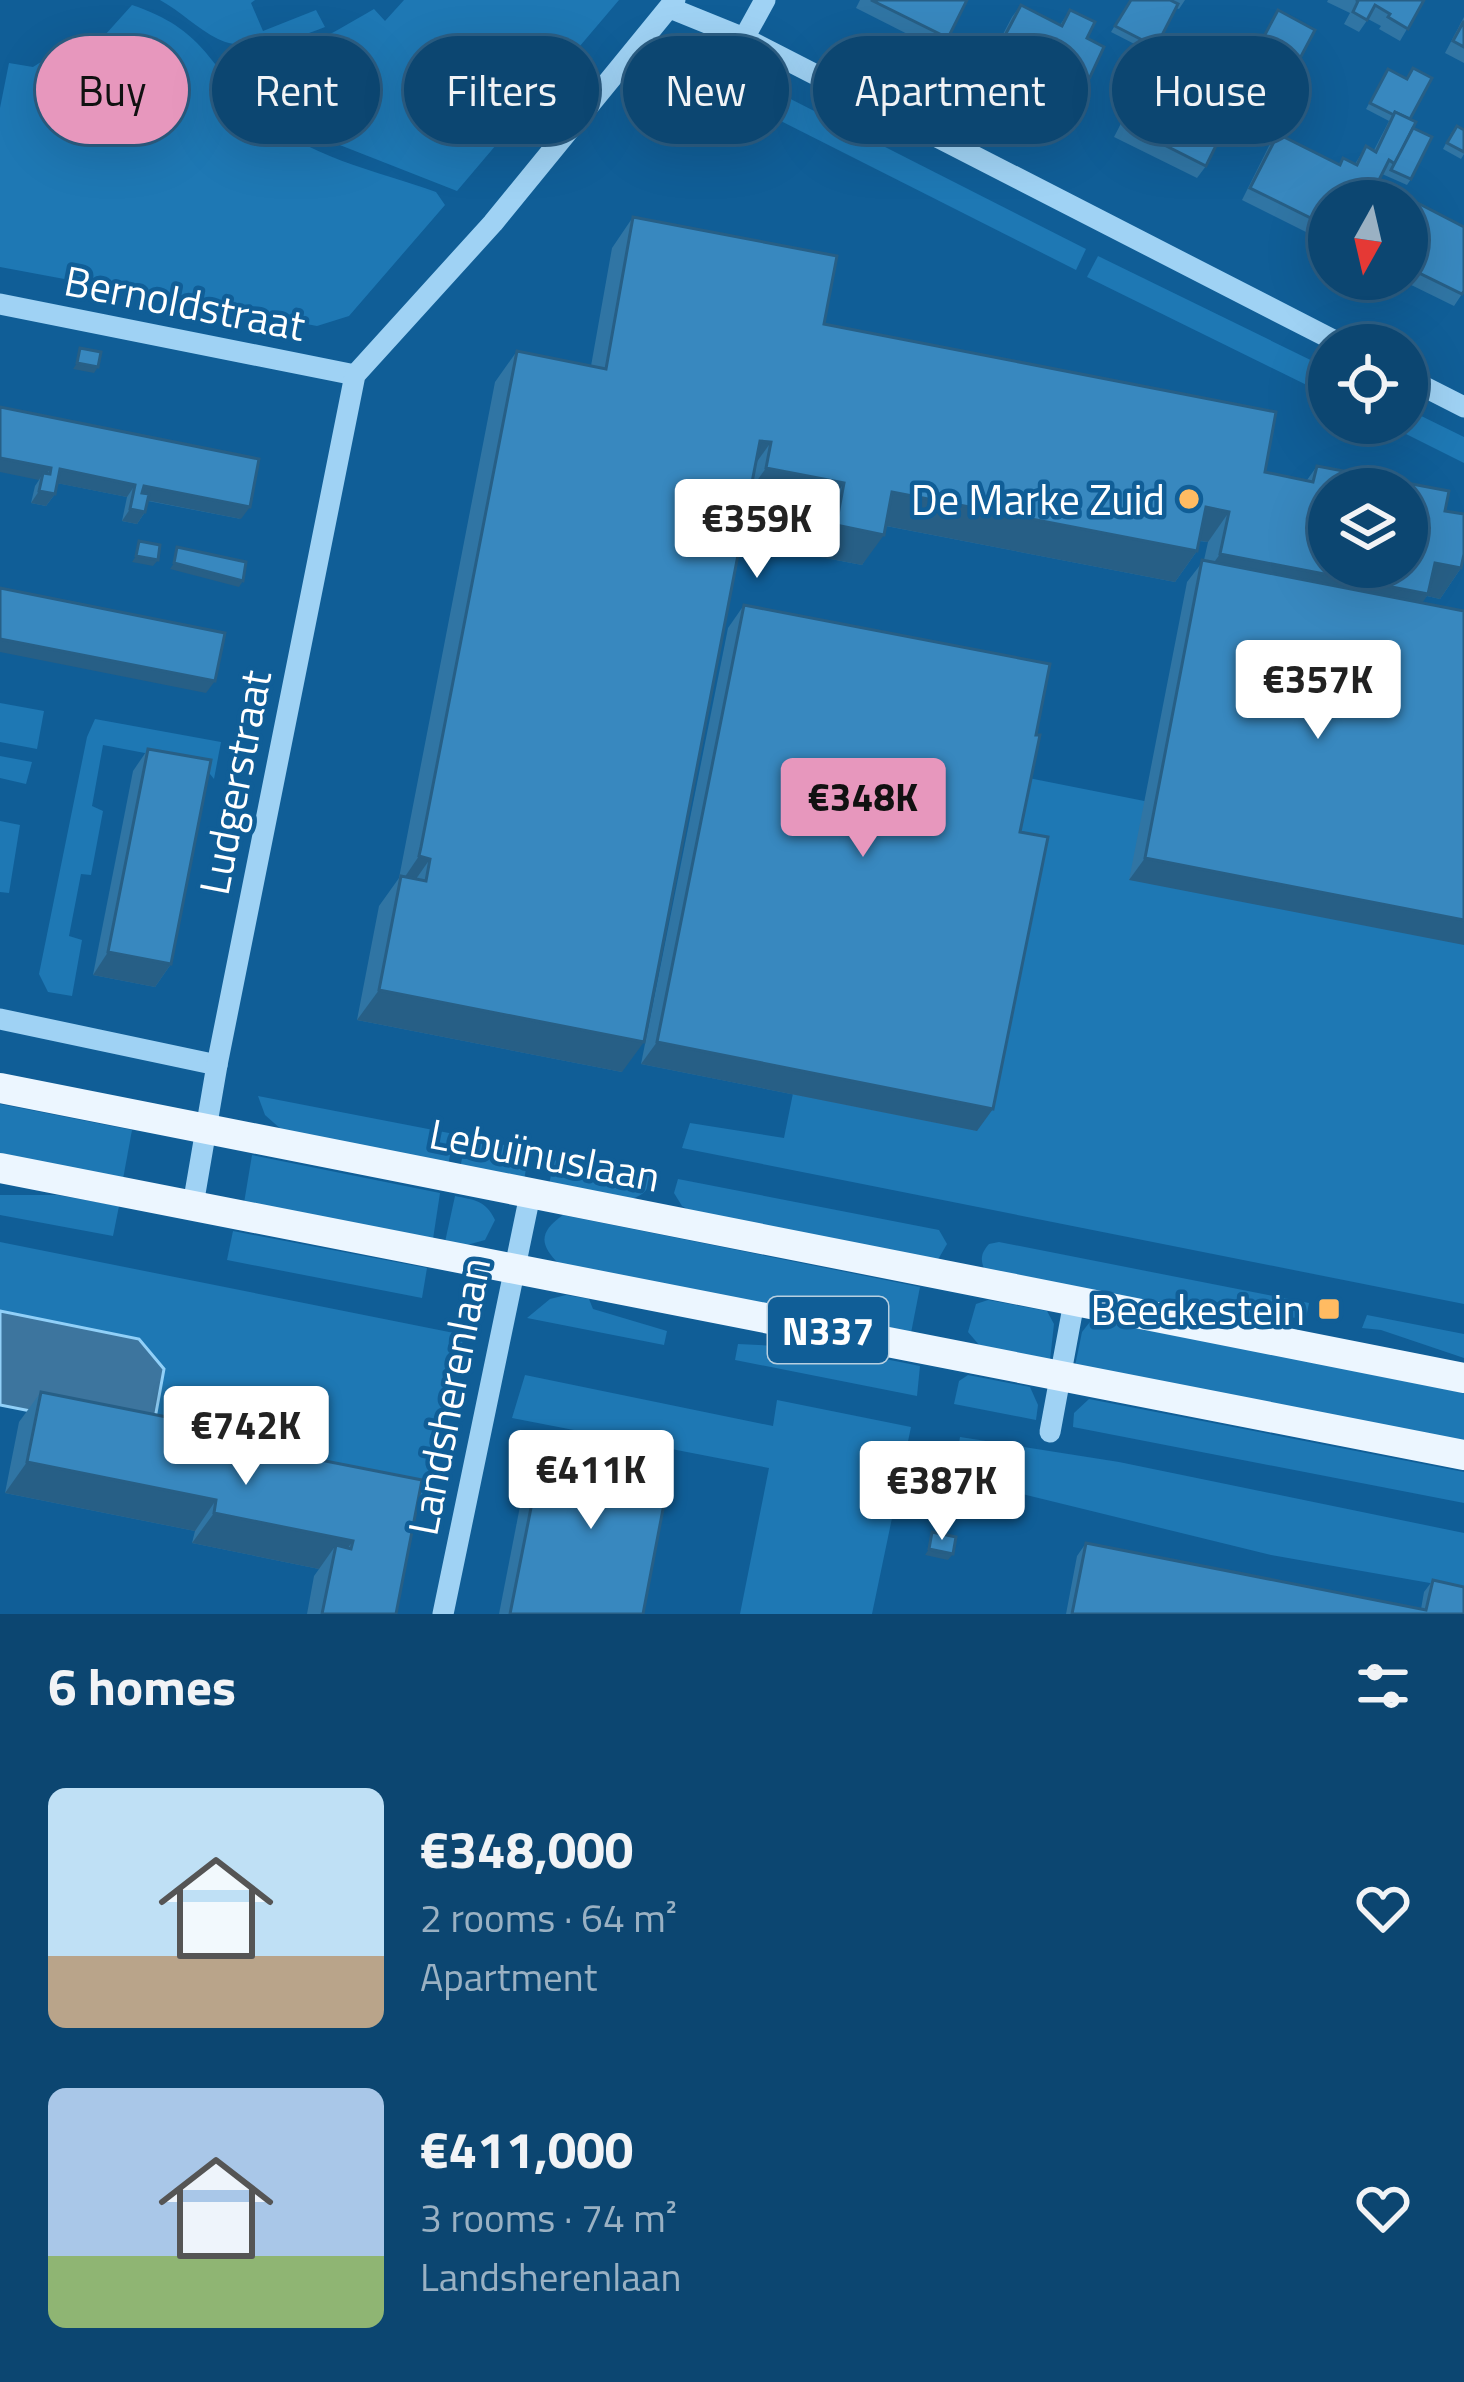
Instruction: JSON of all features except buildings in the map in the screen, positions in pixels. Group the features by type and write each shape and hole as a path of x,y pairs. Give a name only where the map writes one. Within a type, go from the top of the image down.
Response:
{"main road":[{"name":"Lebuïnuslaan","path":"0,1088 1464,1378"},
{"name":"N337","path":"0,1168 1464,1455"}],"street":[{"path":"745,36 765,0"},
{"path":"355,375 493,223 673,4 740,36"},
{"path":"789,61 1308,327"},
{"name":"Bernoldstraat","path":"0,304 355,375"},
{"name":"Ludgerstraat","path":"193,1205 355,375"},
{"path":"1428,389 1464,407"},
{"path":"0,1019 217,1065"},
{"name":"Landsherenlaan","path":"443,1614 530,1195"},
{"path":"1049,1432 1074,1302"}],"shaded area":[{"path":"160,0 255,0 251,3 263,31 316,10 325,27 300,36 211,35"},
{"path":"404,0 619,0 588,36 404,36 404,144 497,144 457,191 337,144 380,144 380,36 326,36 374,9 385,21"},
{"path":"132,5 176,26 191,37 204,50 212,60 212,144 304,144 436,192 445,205 349,316 317,326 0,267 0,108 9,63 36,65 36,144 188,144 188,36 104,36"},
{"path":"789,98 813,110 813,137 789,125"},
{"path":"826,144 879,144 1086,249 1076,270"},
{"path":"1098,256 1308,359 1308,386 1087,277"},
{"path":"1428,419 1464,437 1464,463 1426,444"},
{"path":"0,703 44,711 37,749 0,742"},
{"path":"95,719 221,742 214,779 202,764 103,745 92,806 103,811 91,875 81,874 69,936 82,940 72,996 48,992 39,974 87,737"},
{"path":"863,745 1250,822 1464,828 1464,1304 682,1148 690,1123 784,1138"},
{"path":"0,756 32,762 26,784 0,778"},
{"path":"0,821 20,825 9,893 0,892"},
{"path":"258,1096 454,1134 448,1166 282,1130 265,1115"},
{"path":"0,1104 132,1130 123,1179 0,1153"},
{"path":"466,1137 523,1149 528,1156 524,1181 460,1169"},
{"path":"252,1155 440,1193 433,1239 244,1203"},
{"path":"560,1156 652,1175 638,1197 593,1197 549,1186 553,1163"},
{"path":"678,1179 939,1230 947,1244 936,1263 697,1215 682,1206 674,1193"},
{"path":"0,1195 57,1195 119,1206 113,1236 0,1215"},
{"path":"455,1196 488,1208 495,1220 485,1240 467,1245 445,1242"},
{"path":"563,1215 920,1287 911,1333 559,1264 545,1238 549,1227"},
{"path":"233,1231 427,1268 422,1298 227,1260"},
{"path":"0,1242 464,1335 426,1502 237,1462 152,1435 163,1369 139,1339 0,1311"},
{"path":"999,1242 1309,1303 1306,1318 1196,1315 986,1273 984,1251"},
{"path":"566,1295 589,1299 593,1309 667,1331 664,1345 527,1318 550,1299"},
{"path":"988,1300 1047,1311 1054,1324 1050,1360 980,1346 968,1332 976,1304"},
{"path":"0,1311 139,1339 164,1369 152,1435 0,1405"},
{"path":"1367,1315 1464,1334 1464,1358 1362,1328"},
{"path":"1093,1318 1464,1393 1464,1444 1075,1366 1082,1332"},
{"path":"738,1344 835,1349 920,1366 917,1396 735,1360"},
{"path":"525,1375 773,1426 777,1400 911,1427 872,1614 740,1614 769,1468 512,1418"},
{"path":"968,1375 1030,1387 1038,1405 1036,1420 954,1404 959,1381"},
{"path":"1089,1399 1464,1472 1464,1503 1073,1427 1074,1413"},
{"path":"960,1437 1119,1462 1464,1533 1464,1589 1271,1555 953,1477"}],"place":[{"name":"De Marke Zuid","path":"1189,499"},
{"name":"Beeckestein","path":"1329,1309"}]}
